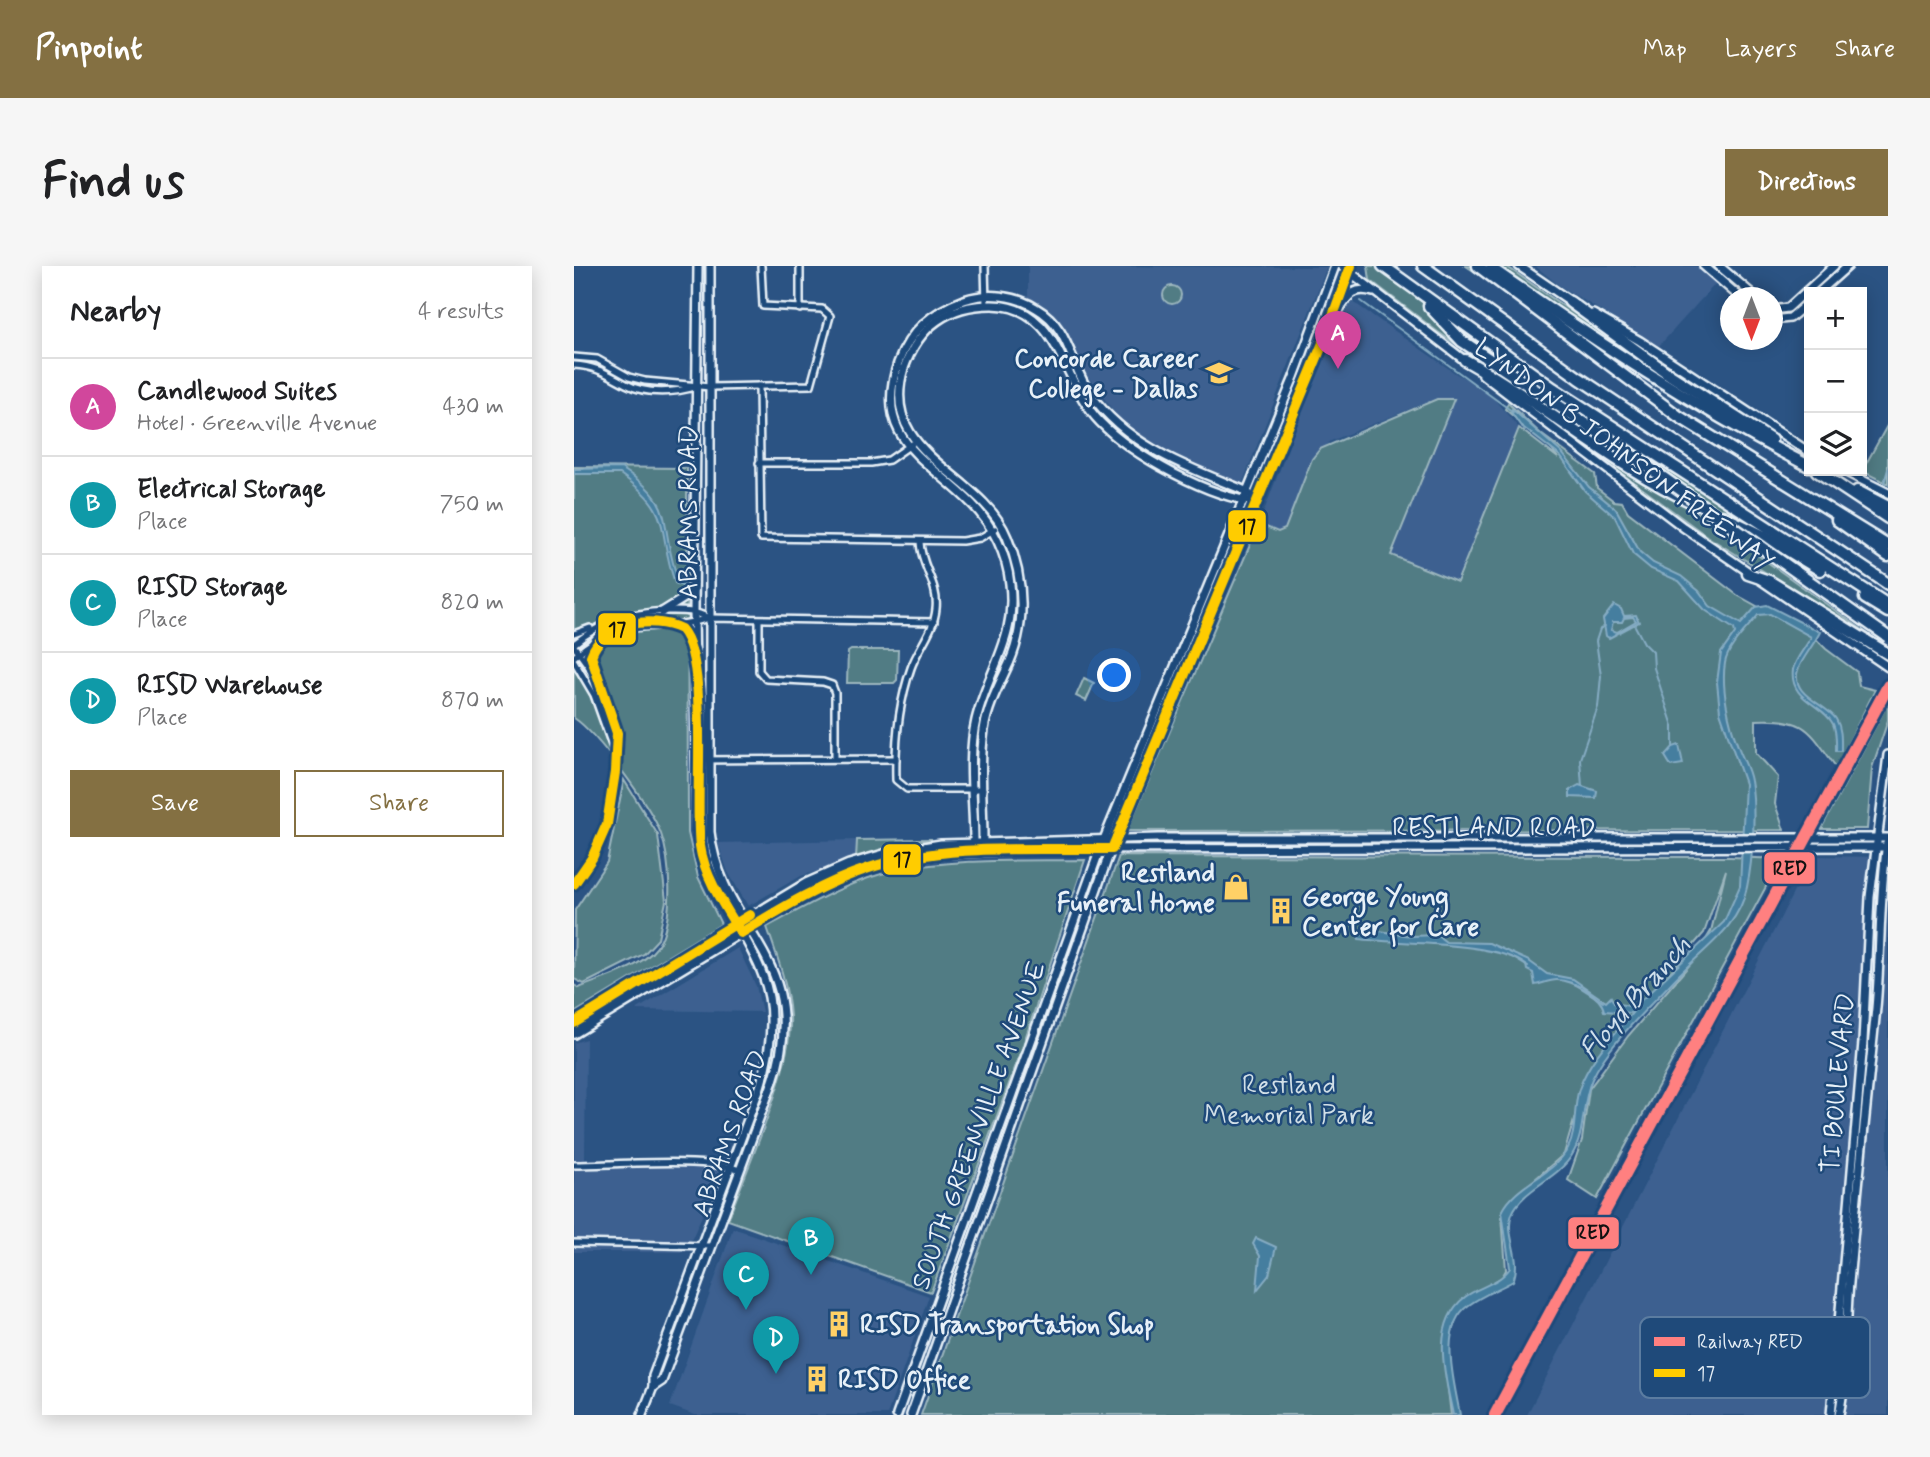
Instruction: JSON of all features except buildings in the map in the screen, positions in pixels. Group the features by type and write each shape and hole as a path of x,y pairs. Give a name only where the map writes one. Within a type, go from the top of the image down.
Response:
{"highway":[{"path":"1383,266 1414,290 1462,341 1614,442 1888,637"},
{"path":"1423,266 1590,386 1888,584"},
{"path":"1478,266 1678,416 1888,546"},
{"path":"1488,266 1626,361 1753,438 1804,464"},
{"name":"LYNDON B JOHNSON FREEWAY","path":"1414,290 1553,388 1887,608"},
{"path":"1570,302 1670,375 1804,463"},
{"path":"1465,360 1503,381 1638,473 1764,536 1887,608"},
{"path":"1825,476 1888,518"},
{"path":"1828,476 1888,507"},
{"path":"1813,499 1844,526 1888,556"},
{"path":"1748,574 1888,654"}],"main road":[{"name":"ABRAMS ROAD","path":"642,1415 653,1387 653,1376 760,1087 770,1049 770,1003 763,975 710,878 699,848 694,610 698,266"},
{"name":"ABRAMS ROAD","path":"653,1387 662,1381 769,1090 781,1050 783,1010 774,972 721,875 711,846 710,266"},
{"name":"SOUTH GREENVILLE AVENUE","path":"897,1415 1083,893 1284,400 1335,266"},
{"path":"1519,266 1570,302 1640,341 1804,449"},
{"path":"1704,266 1728,287"},
{"path":"1719,266 1743,287"},
{"path":"1783,309 1788,308 1834,266"},
{"path":"1825,287 1848,266"},
{"path":"1330,321 1347,268"},
{"name":"LYNDON B JOHNSON FREEWAY","path":"1347,268 1748,574"},
{"path":"1330,321 1345,298 1355,290 1380,295"},
{"path":"978,841 973,744 977,716 987,684 1005,646 1013,613 1007,566 993,530 972,503 911,445 895,424 891,393 904,347 914,333 934,314 973,297 1022,301 1035,307 1056,325 1067,341 1089,393 1110,419 1141,444 1246,491 1258,502"},
{"path":"978,841 984,789 986,721 1012,656 1021,617 1020,583 1001,525 975,493 911,445 900,389 913,347 922,333 955,311 986,305 1014,309 1043,326 1055,341 1085,402 1098,420 1135,453 1156,466 1243,501 1258,502"},
{"path":"1783,318 1795,315 1804,307"},
{"name":"SOUTH GREENVILLE AVENUE","path":"911,1415 1112,849 1258,502 1330,321"},
{"path":"1284,400 1297,405"},
{"path":"1135,453 1141,444"},
{"path":"1854,476 1888,493"},
{"path":"662,611 686,597 694,583 696,568"},
{"name":"LYNDON B JOHNSON FREEWAY","path":"1767,583 1888,667"},
{"path":"662,623 680,628 695,658"},
{"path":"1182,649 1194,654"},
{"name":"TI BOULEVARD","path":"1839,1317 1876,846 1888,755"},
{"path":"1781,836 1782,847"},
{"name":"RESTLAND ROAD","path":"574,1023 806,883 840,868 887,853 978,841 1888,837"},
{"name":"TI BOULEVARD","path":"1847,1317 1888,837"},
{"name":"RESTLAND ROAD","path":"574,1034 807,894 891,862 944,854 1100,849 1887,847"},
{"path":"840,868 844,878"},
{"path":"1083,893 1094,897"},
{"path":"1067,940 1079,944"},
{"path":"1860,1073 1870,1073"},
{"path":"760,1087 769,1090"},
{"path":"933,1311 947,1316"}],"street":[{"path":"574,357 597,359 637,380 684,382 710,387 806,387 814,381 830,317 822,309 763,306 761,266"},
{"path":"800,266 800,309"},
{"path":"985,266 986,305"},
{"path":"698,299 710,299"},
{"path":"574,365 598,368 638,389 686,390 698,386"},
{"path":"759,386 759,531 761,538 766,541 920,542 972,539 1001,525"},
{"path":"759,463 871,463 889,460 911,445"},
{"path":"920,542 924,567 936,591 934,622 912,665 903,692 895,759 897,780 904,788 984,789"},
{"path":"574,634 627,614 694,610 709,618"},
{"path":"576,657 601,638 625,627 695,622 709,618 934,622"},
{"path":"758,620 759,671 766,680 823,681 832,685 835,693 835,758"},
{"path":"600,625 574,645 576,657 615,754"},
{"path":"574,884 592,858 607,824 614,790 618,733 591,656 601,638"},
{"path":"576,657 597,678"},
{"path":"590,687 597,678"},
{"path":"697,760 895,759"},
{"path":"574,1165 731,1167 740,1170"},
{"path":"574,1243 711,1246"},
{"path":"700,1246 707,1255"}],"shaded area":[{"path":"1028,266 1327,267 1242,484 1159,449 1118,417 1088,377 1071,341 1045,308 1028,297"},
{"path":"1535,266 1697,266 1716,283 1659,346 1560,286"},
{"path":"1346,297 1455,373 1477,385 1493,398 1519,428 1457,583 1390,555 1454,399 1432,400 1331,441 1312,459 1285,529 1278,532 1259,524"},
{"path":"1512,409 1562,453 1589,487 1616,509 1640,552 1653,563 1681,576 1699,591 1710,606 1741,624 1756,607 1767,605 1820,632 1798,670 1797,679 1804,693 1836,719 1841,751 1836,751 1833,724 1822,711 1801,695 1793,680 1796,662 1811,637 1770,614 1758,615 1730,650 1724,673 1729,716 1749,772 1753,792 1752,848 1743,902 1727,927 1641,1015 1608,1053 1592,1079 1579,1137 1572,1155 1558,1171 1517,1205 1510,1222 1516,1264 1513,1281 1469,1305 1459,1315 1453,1327 1452,1372 1460,1415 1453,1415 1444,1369 1447,1322 1465,1297 1500,1278 1510,1268 1502,1212 1516,1194 1553,1166 1568,1148 1583,1078 1602,1049 1632,1013 1604,1011 1592,995 1570,983 1554,980 1535,985 1533,973 1527,970 1526,965 1512,957 1446,945 1359,939 1358,935 1380,931 1412,936 1437,935 1446,942 1489,943 1529,961 1547,974 1573,979 1606,1002 1611,997 1614,1003 1634,1007 1724,922 1740,886 1745,784 1720,712 1717,682 1721,653 1735,633 1734,629 1705,610 1679,581 1651,569 1633,554 1615,517 1585,491 1560,456 1520,425 1511,412"},
{"path":"621,468 650,491 658,502 663,512 675,570 686,588 675,583 661,522 649,500 620,474 574,474 574,469"},
{"path":"1614,605 1621,609 1624,616 1636,615 1639,622 1609,638 1606,636 1603,619","holes":["1633,617 1636,621 1617,632 1611,630 1613,622 1622,622 1624,618"]},
{"path":"1679,745 1683,764 1671,766 1665,756 1673,747"},
{"path":"1579,785 1597,791 1596,798 1570,797 1570,790"},
{"path":"857,840 856,859 801,876 748,906 728,872 718,843"},
{"path":"1812,856 1888,857 1888,1415 1527,1415"},
{"path":"738,948 756,986 762,1012 636,1010"},
{"path":"586,1039 585,1159 726,1161 686,1252 574,1252 574,1043"},
{"path":"733,1228 929,1296 887,1415 695,1415 670,1406"},
{"path":"1256,1238 1276,1247 1269,1275 1257,1290 1260,1256 1253,1244"}],"green space":[{"path":"1368,266 1395,266 1486,351 1543,399 1539,401 1438,332 1370,280"},
{"path":"1466,266 1506,266 1690,394 1569,332"},
{"path":"1172,286 1178,289 1181,295 1178,301 1172,304 1166,301 1163,295 1166,289"},
{"path":"1437,399 1454,399 1391,555 1457,582 1519,428 1558,458 1540,438 1505,409 1508,403 1541,434 1595,474 1597,488 1614,501 1622,502 1628,512 1737,595 1816,639 1857,672 1859,686 1875,690 1836,767 1812,734 1804,728 1786,721 1756,720 1756,753 1778,777 1775,804 1784,830 1127,831 1259,524 1278,532 1285,529 1312,459 1320,449"},
{"path":"1545,417 1648,485 1700,514 1888,648 1708,537"},
{"path":"1888,424 1888,484 1867,474 1867,462"},
{"path":"1619,438 1754,526 1719,510"},
{"path":"574,467 687,468 688,833 698,877 721,924 574,1013 574,985 579,988 625,970 655,949 665,929 669,887 667,858 656,822 609,754 574,718"},
{"path":"898,650 897,680 894,683 847,683 848,652"},
{"path":"1084,678 1094,683 1086,701 1076,696"},
{"path":"1888,703 1888,720 1872,768 1867,829 1821,829"},
{"path":"624,780 658,835 666,901 658,939 644,954 584,984 574,979 575,910 607,862"},
{"path":"932,839 856,859 857,840"},
{"name":"Restland Memorial Park","path":"1119,856 1781,859 1597,1199 1568,1180 1582,1140 1589,1089 1628,1036 1693,961 1711,931 1726,870 1704,933 1601,1052 1586,1079 1564,1154 1511,1200 1502,1215 1506,1270 1502,1277 1462,1301 1444,1356 1451,1415 921,1415"},
{"path":"1085,860 1019,1057 931,1292 728,1220 777,1090 789,1038 787,993 767,927 844,888 893,871 964,862"}],"waterway":[{"path":"1361,301 1513,412"},
{"name":"Floyd Branch","path":"1884,483 1888,469"},
{"path":"1582,786 1580,759 1598,707 1601,676 1596,641 1600,629 1605,626"},
{"path":"1635,626 1644,643 1653,652 1654,668 1673,726 1673,747"},
{"path":"1515,959 1528,967"},
{"path":"1575,984 1603,1002"}],"rail line":[{"name":"RED","path":"1495,1415 1888,686"}],"transit line":[{"name":"17","path":"574,884 592,858 607,824 615,772 617,733 591,656 606,635 629,624 643,622 681,629 690,646 698,699 700,846 711,880 741,933 787,905 835,881 898,860 959,851 1112,849 1323,343 1351,266"},
{"name":"17","path":"574,1023 750,915"}],"place":[{"name":"Candlewood Suites","path":"1338,369"},
{"name":"Concorde Career College - Dallas","path":"1219,373"},
{"name":"Restland Funeral Home","path":"1236,887"},
{"name":"George Young Center for Care","path":"1281,911"},
{"name":"Electrical Storage","path":"811,1275"},
{"name":"RISD Storage","path":"746,1310"},
{"name":"RISD Transportation Shop","path":"839,1324"},
{"name":"RISD Warehouse","path":"776,1374"},
{"name":"RISD Office","path":"817,1379"}]}
